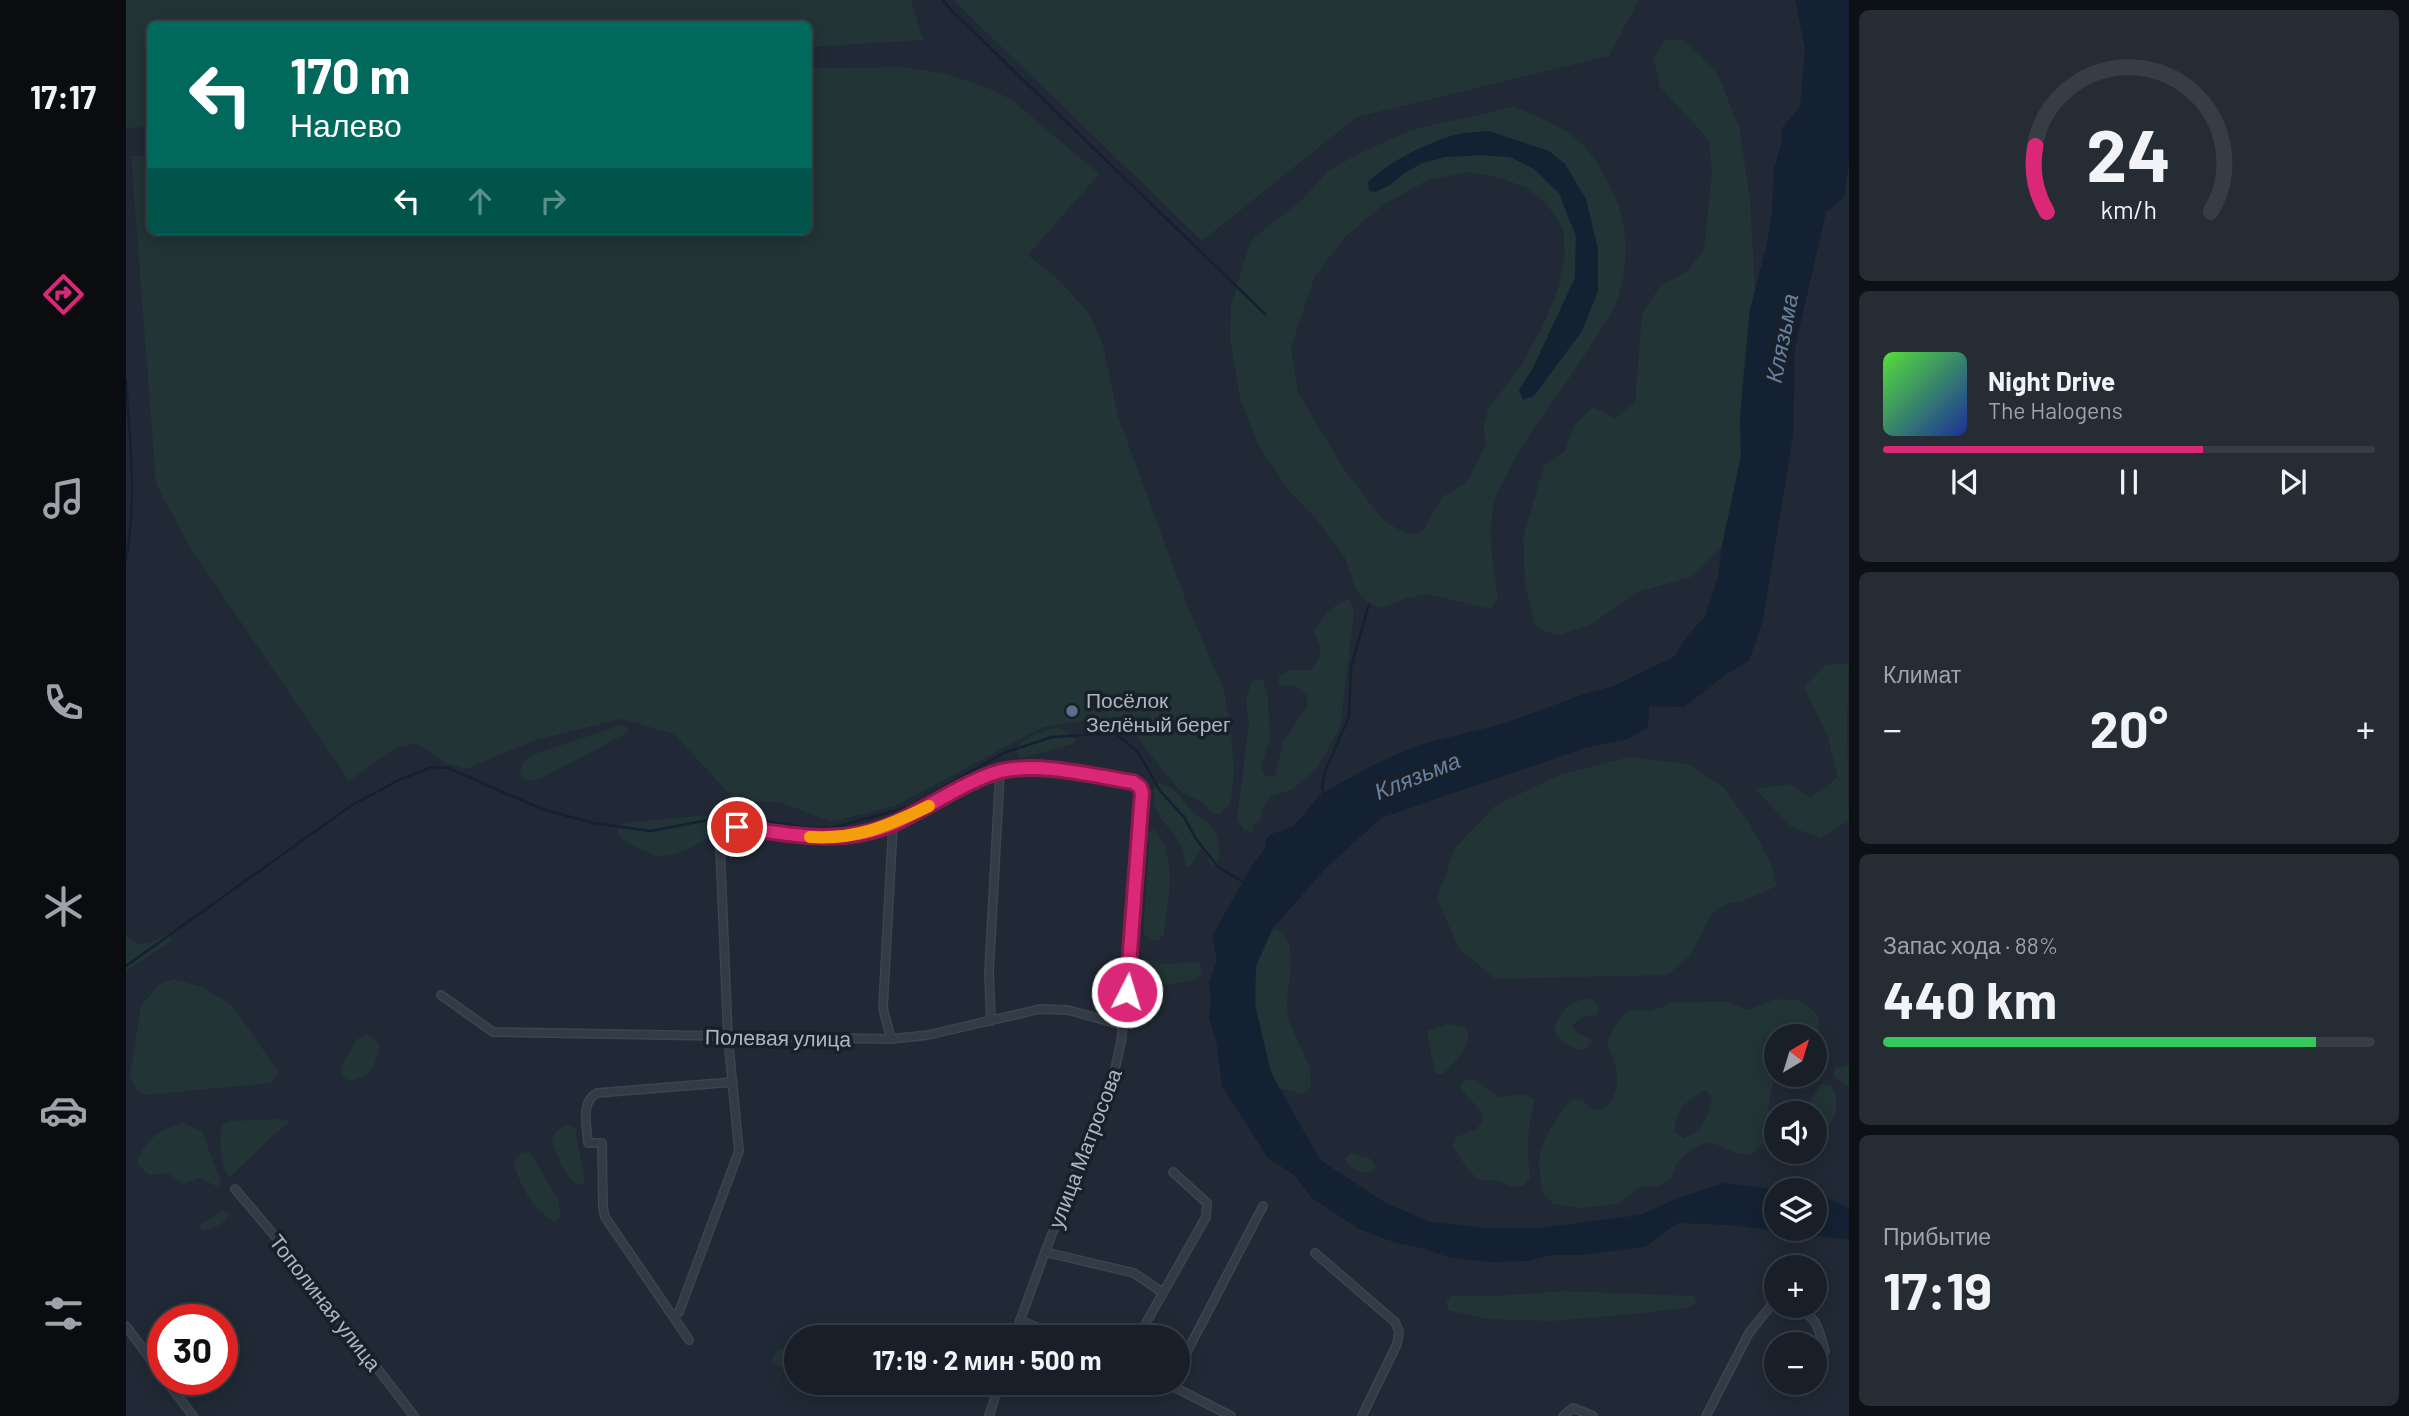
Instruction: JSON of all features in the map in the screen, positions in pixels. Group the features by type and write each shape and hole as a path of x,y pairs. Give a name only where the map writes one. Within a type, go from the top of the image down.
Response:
{"street":[{"name":"улица Матросова","path":"1000,772 1030,767 1133,782 1140,787 1142,793 1129,969 1121,1042 1114,1074 1018,1325"},
{"path":"675,1316 679,1312 739,1152 728,1037 720,846 728,833 737,827 826,838 864,834 893,824 1000,772 989,973 991,1021"},
{"path":"891,1039 883,1008 893,824"},
{"name":"Полевая улица","path":"441,995 493,1032 891,1039 928,1035 1040,1009 1068,1010 1122,1025"},
{"path":"689,1339 605,1217 602,1143 587,1143 586,1104 590,1097 597,1093 733,1082"},
{"path":"1144,1325 1206,1217 1207,1203 1173,1172"},
{"name":"Тополиная улица","path":"235,1189 279,1241 414,1416"},
{"path":"1190,1346 1263,1206"},
{"path":"1045,1252 1134,1273 1162,1292"},
{"path":"1315,1253 1395,1322 1399,1331 1397,1344 1362,1416"},
{"path":"1706,1416 1749,1334 1764,1315"},
{"path":"1020,1320 1032,1325"},
{"path":"126,1326 147,1354"},
{"path":"177,1395 193,1416"},
{"path":"989,1416 996,1395"},
{"path":"1190,1395 1231,1416"},
{"path":"1563,1416 1573,1408 1593,1416"}],"shaded area":[{"path":"126,0 911,0 923,40 812,47 812,21 147,21 147,127 126,128"},
{"path":"953,0 1639,0 1609,56 1357,117 1202,241"},
{"path":"1682,39 1717,72 1739,127 1750,198 1755,289 1750,310 1743,377 1741,456 1722,546 1691,577 1637,592 1592,624 1556,636 1535,626 1525,584 1523,537 1544,466 1565,451 1574,425 1593,407 1615,418 1635,402 1642,313 1661,285 1687,271 1704,250 1712,171 1709,140 1660,87 1653,57 1666,40"},
{"path":"903,67 943,73 988,88 1012,100 1099,174 1028,255 1059,280 1089,313 1103,345 1118,416 1190,612 1224,690 1234,771 1231,801 1220,814 1213,813 1202,803 1179,790 1135,735 1099,719 1043,727 895,806 831,822 780,802 737,802 674,734 621,719 536,740 466,769 444,762 416,743 396,748 349,781 189,546 156,484 131,156 147,156 147,235 812,235 812,68"},
{"path":"1513,107 1548,121 1574,137 1594,159 1619,206 1625,234 1623,278 1615,306 1583,358 1528,437 1495,499 1491,536 1498,599 1491,609 1427,594 1382,608 1369,604 1356,590 1345,558 1316,519 1290,492 1259,446 1240,399 1230,339 1231,307 1253,238 1300,202 1328,171 1411,130","holes":["1453,135 1565,164 1598,291 1519,390 1532,370 1575,278 1576,236 1559,193 1534,169 1510,157 1445,157 1422,163 1390,185 1379,172","1470,172 1500,178 1527,188 1547,204 1563,229 1565,256 1558,288 1546,319 1521,366 1489,408 1483,425 1486,444 1470,477 1463,485 1442,497 1424,529 1415,535 1399,530 1381,518 1344,469 1298,393 1291,348 1315,276 1345,237 1384,204 1428,180"]},
{"path":"1350,599 1354,614 1340,728 1317,768 1292,790 1271,796 1263,807 1260,821 1254,824 1252,833 1244,830 1237,820 1249,724 1246,700 1252,681 1263,679 1268,696 1270,739 1261,767 1266,776 1275,776 1284,740 1306,708 1308,696 1295,685 1278,685 1279,676 1291,670 1311,670 1320,652 1314,633 1316,628 1334,607"},
{"path":"1849,663 1849,821 1820,838 1791,827 1755,789 1791,784 1811,798 1838,777 1828,738 1804,687 1825,665"},
{"path":"622,725 629,729 627,733 540,779 526,780 520,775 522,763 535,754"},
{"path":"1060,727 1076,740 1073,744 1021,758 1016,752 1018,746 1027,738"},
{"path":"1629,757 1689,764 1724,788 1750,824 1770,862 1777,886 1741,902 1727,903 1712,914 1691,955 1667,975 1496,979 1458,948 1437,898 1455,848 1496,805 1562,774"},
{"path":"1159,783 1174,790 1192,811 1213,828 1219,850 1216,866 1212,866 1200,849 1192,865 1187,867 1181,845 1156,809 1153,790"},
{"path":"710,815 720,822 709,836 691,848 671,855 653,855 637,848 623,839 617,830 620,825 633,822"},
{"path":"1153,829 1167,852 1170,879 1164,935 1157,941 1148,939 1143,932 1149,845 1147,834"},
{"path":"1273,928 1282,933 1288,941 1290,951 1288,1016 1311,1074 1311,1087 1302,1094 1279,1088 1260,1030 1256,969"},
{"path":"169,934 172,941 126,971 126,935 138,944 148,943"},
{"path":"1144,958 1161,964 1197,962 1201,966 1202,974 1194,980 1145,989 1137,985 1135,977 1137,961"},
{"path":"174,979 202,987 232,1005 278,1071 272,1083 145,1095 136,1089 130,1075 141,1006 160,984"},
{"path":"1590,998 1599,1011 1595,1016 1582,1017 1573,1027 1578,1033 1594,1040 1584,1050 1566,1045 1554,1031 1556,1024 1571,1004"},
{"path":"1775,999 1799,1000 1818,1015 1818,1024 1764,1024 1764,1087 1772,1087 1770,1101 1764,1101 1764,1143 1751,1155 1736,1153 1710,1143 1700,1145 1679,1161 1672,1177 1657,1187 1641,1186 1619,1204 1580,1208 1554,1204 1544,1196 1539,1169 1540,1152 1558,1118 1571,1100 1581,1099 1591,1109 1603,1109 1614,1095 1617,1087 1616,1070 1607,1043 1622,1017 1633,1010 1649,1012 1672,1003 1728,1002 1748,1010","holes":["1705,1090 1712,1097 1700,1127 1691,1135 1684,1138 1675,1132 1679,1111"]},
{"path":"1448,1024 1466,1028 1467,1042 1462,1053 1444,1074 1437,1074 1427,1031"},
{"path":"367,1035 380,1045 374,1064 364,1076 350,1081 343,1077 340,1068 357,1039"},
{"path":"1847,1065 1849,1087 1834,1076 1833,1072 1835,1068"},
{"path":"1474,1079 1499,1097 1524,1094 1535,1100 1528,1139 1530,1178 1523,1186 1513,1187 1498,1181 1478,1179 1468,1170 1453,1147 1456,1137 1477,1129 1484,1117 1459,1086 1464,1080"},
{"path":"1831,1085 1837,1100 1835,1115 1827,1129 1827,1101 1810,1101 1819,1087"},
{"path":"230,1121 291,1121 229,1178 221,1153 222,1126"},
{"path":"184,1123 202,1131 221,1182 218,1187 199,1178 184,1184 167,1173 149,1175 141,1168 137,1160 151,1139"},
{"path":"566,1125 575,1128 585,1181 580,1185 574,1183 566,1173 552,1141 556,1131"},
{"path":"522,1152 530,1153 558,1198 561,1217 555,1222 539,1210 524,1188 513,1162"},
{"path":"1351,1153 1369,1158 1376,1165 1372,1172 1352,1168 1345,1158"},
{"path":"222,1211 230,1213 222,1223 214,1228 201,1230 200,1225"},
{"path":"1566,1291 1694,1296 1697,1303 1685,1308 1553,1321 1486,1319 1448,1310 1446,1302 1452,1296"},
{"path":"784,1348 784,1368 777,1366 772,1359 777,1350"}],"water":[{"name":"Клязьма","path":"1795,0 1849,0 1849,163 1844,198 1826,212 1795,348 1793,435 1763,620 1749,661 1728,673 1684,707 1649,706 1648,727 1628,739 1585,748 1381,818 1326,868 1273,928 1256,966 1255,1004 1271,1073 1320,1160 1384,1202 1430,1222 1487,1228 1539,1228 1640,1215 1678,1198 1724,1183 1764,1188 1764,1229 1677,1223 1645,1247 1581,1255 1553,1255 1526,1261 1489,1262 1451,1258 1396,1243 1359,1229 1312,1198 1294,1175 1268,1158 1222,1086 1217,1046 1209,1017 1209,983 1217,960 1212,936 1254,862 1265,849 1266,839 1271,834 1293,827 1320,795 1371,766 1418,745 1506,723 1584,694 1614,686 1675,656 1687,636 1705,617 1718,577 1741,456 1740,420 1750,310 1767,244 1774,169 1782,128 1800,107 1805,49"},
{"path":"1489,131 1549,151 1565,164 1586,199 1598,249 1598,291 1582,331 1534,396 1523,400 1519,390 1532,370 1575,278 1576,236 1559,193 1534,169 1510,157 1481,155 1445,157 1422,163 1390,185 1376,192 1369,191 1368,182 1376,175 1418,149 1455,135"},
{"path":"1827,1198 1849,1209 1849,1240 1827,1237"}],"waterway":[{"path":"943,0 1265,314"},
{"path":"126,381 132,492 126,559"},
{"path":"1323,794 1325,771 1349,717 1351,667 1369,604"},
{"path":"126,966 352,805 401,779 432,767 448,768 542,809 593,823 651,831 729,816 810,828 832,828 908,807 1004,753 1052,737 1115,733 1138,752 1160,791 1184,817 1196,839 1219,868 1245,883"}],"slow traffic":[{"path":"810,837 864,834 893,824 929,806"}],"place":[{"name":"Посёлок Зелёный берег","path":"1072,711"}],"route":[{"path":"737,827 826,838 864,834 893,824 981,779 1000,772 1030,767 1133,782 1140,787 1142,793 1127,992"}]}
